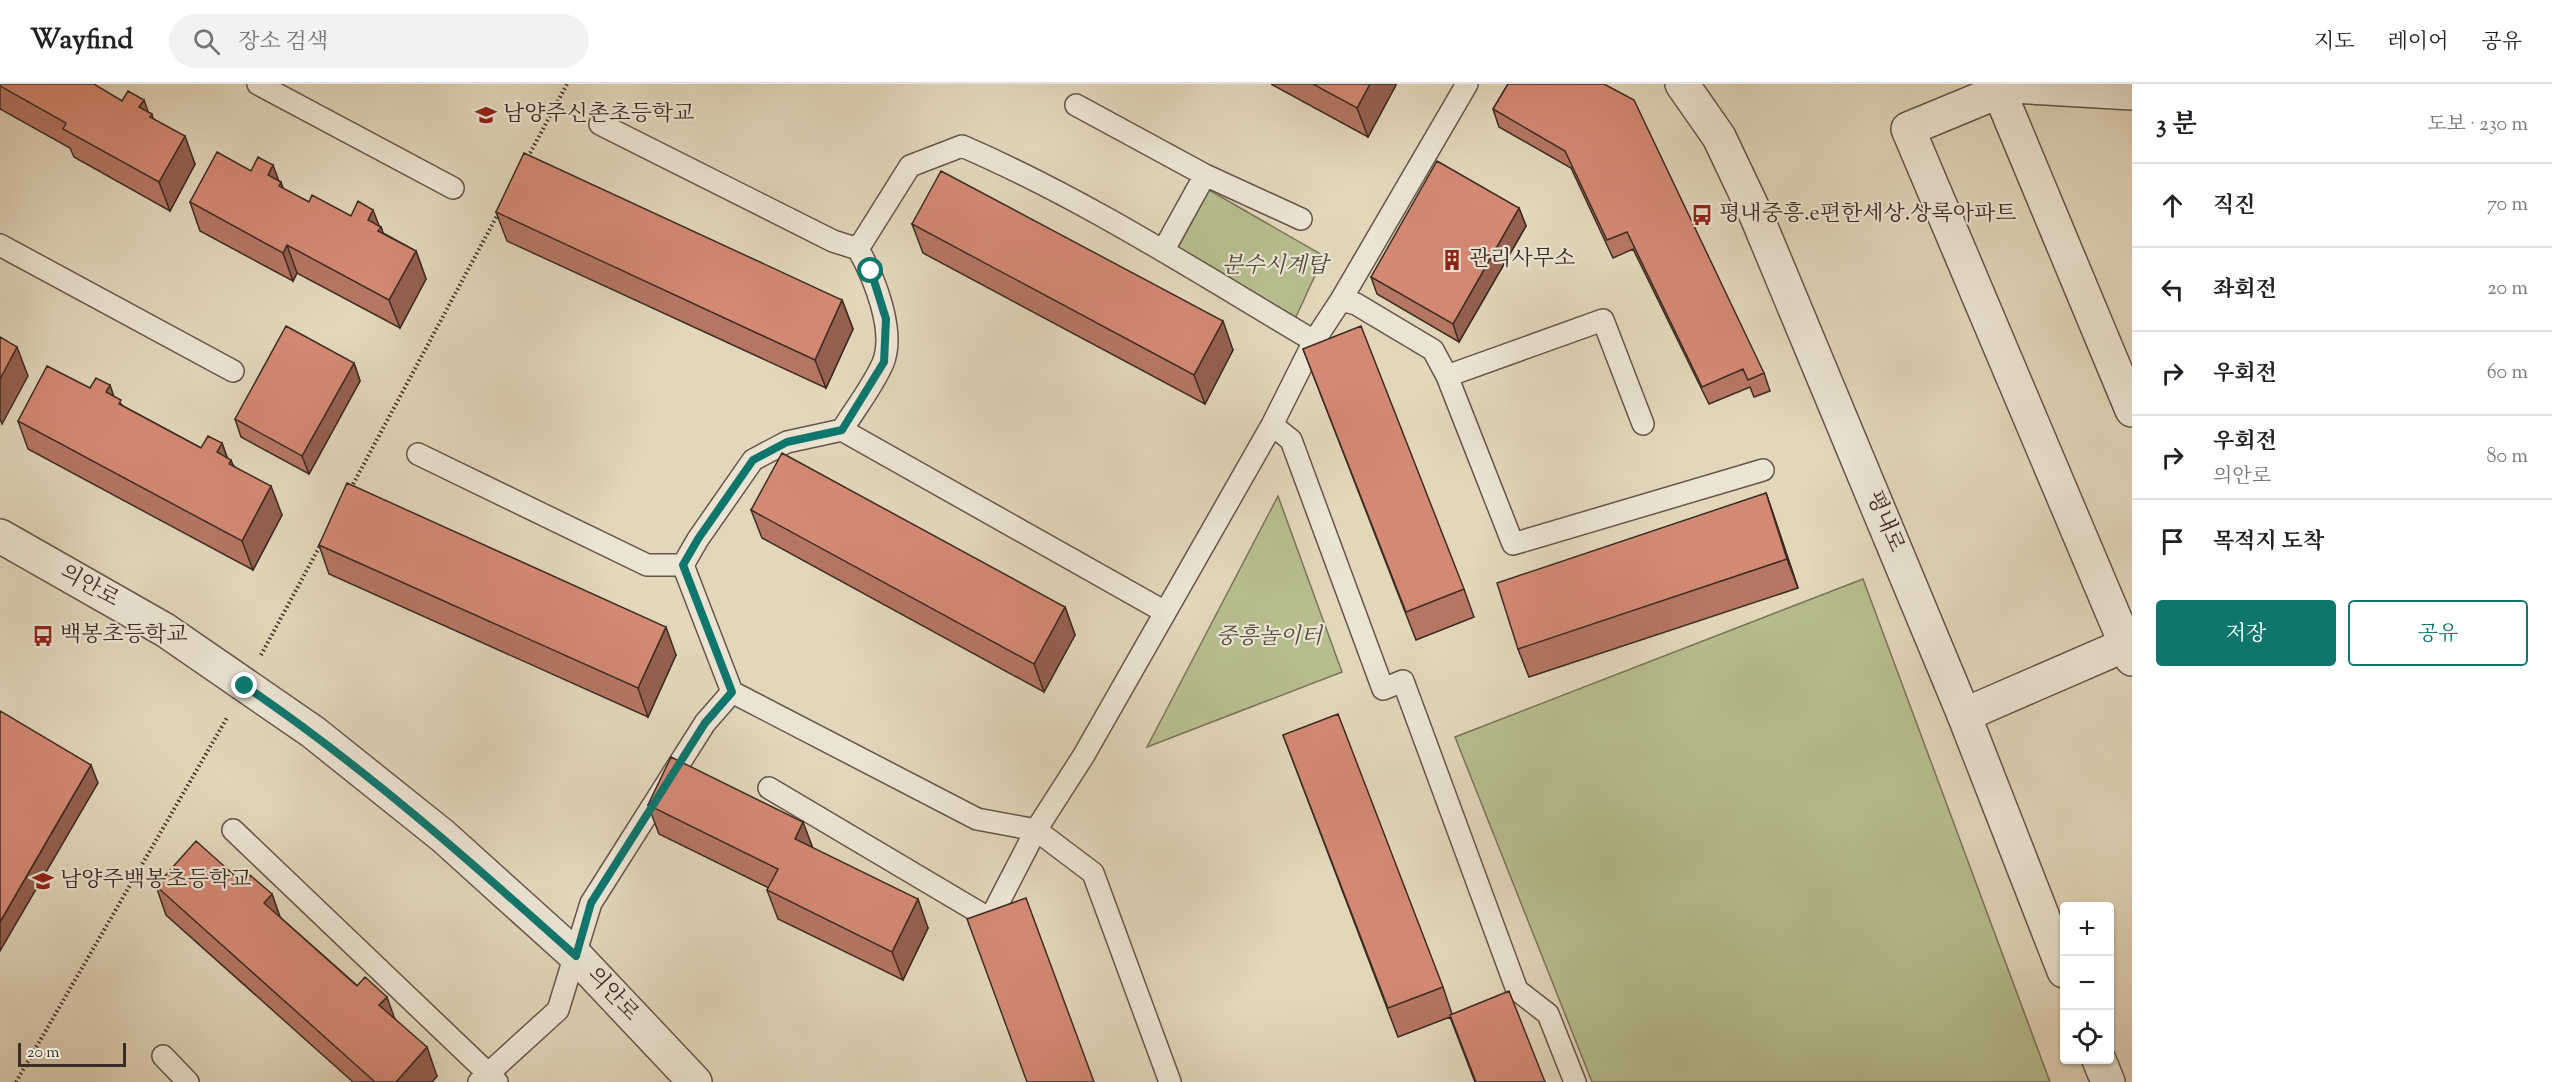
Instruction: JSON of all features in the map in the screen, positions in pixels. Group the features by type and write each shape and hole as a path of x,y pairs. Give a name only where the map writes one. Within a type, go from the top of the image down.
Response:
{"street":[{"name":"평내로","path":"1682,84 1719,137 1756,215 1964,715 2060,961"},
{"path":"1964,715 2130,649 1908,129 2012,86 2132,93"},
{"path":"1999,91 2132,410"},
{"name":"의안로","path":"0,536 165,630 313,732 442,836 576,956 695,1082"},
{"path":"2101,1064 2108,1082"}],"lane":[{"path":"258,84 453,188"},
{"path":"769,788 990,919 1036,830 1084,755 1272,425 1314,341 1341,300 1467,84"},
{"path":"1076,105 1204,175 1301,219"},
{"path":"600,124 833,241 858,249 871,271 886,319 884,362 842,430"},
{"path":"858,249 910,166 962,146 1020,171 1163,251 1314,341"},
{"path":"1163,251 1204,175"},
{"path":"0,245 233,371"},
{"path":"1341,300 1356,304 1433,350 1447,376 1513,544 1763,470"},
{"path":"1447,376 1603,320 1643,424"},
{"path":"1272,425 1291,440 1383,689 1403,681 1517,990 1548,1014 1575,1082"},
{"path":"683,565 698,539 753,460 787,442 842,430 1165,612"},
{"path":"418,454 646,565 683,565"},
{"path":"683,565 732,692 977,819 1036,830 1093,873 1170,1082"},
{"path":"233,830 488,1079 558,1010 591,903 705,723 732,692"},
{"path":"163,1056 189,1082"}],"path":[{"path":"528,158 567,84"},
{"path":"347,496 499,211"},
{"path":"16,1082 245,686 324,538"}],"green space":[{"name":"분수시계탑","path":"1209,190 1324,256 1295,319 1178,248"},
{"name":"중흥놀이터","path":"1278,496 1342,672 1147,747"},
{"path":"1863,579 2050,1082 1592,1082 1455,737"}],"building":[{"path":"0,84 94,84 122,101 128,91 144,100 139,107 152,114 150,117 185,136 159,182 63,129 66,123"},
{"path":"1313,84 1370,84 1357,108"},
{"path":"1508,84 1604,84 1634,100 1764,373 1748,380 1743,369 1702,387 1627,232 1607,240 1565,151 1493,109"},
{"path":"217,152 251,171 258,157 273,165 268,175 281,182 279,186 309,202 312,195 351,216 358,201 373,210 368,220 381,227 378,231 416,251 389,300 287,245 283,253 190,202"},
{"path":"524,153 842,300 815,360 496,212"},
{"name":"관리사무소","path":"1437,161 1519,208 1453,324 1371,277"},
{"path":"941,171 1223,321 1194,375 912,224"},
{"path":"286,326 354,363 302,456 235,419"},
{"path":"1361,326 1464,589 1406,612 1303,349"},
{"path":"0,337 17,347 0,379"},
{"path":"47,366 90,388 96,378 110,385 106,392 121,400 119,404 201,448 208,436 222,443 217,452 231,460 229,464 271,486 242,541 18,421"},
{"path":"782,453 1065,607 1034,664 751,510"},
{"path":"347,483 666,627 638,688 319,545"},
{"path":"1766,493 1787,559 1518,649 1497,583"},
{"path":"0,711 91,765 0,922"},
{"path":"1338,714 1443,987 1388,1008 1283,735"},
{"path":"671,757 803,822 795,839 918,899 892,952 767,890 778,869 648,805"},
{"path":"196,841 243,883 250,875 272,894 264,903 357,986 365,977 387,997 379,1005 427,1047 396,1082 375,1082 156,886"},
{"path":"1026,898 1094,1082 1027,1082 967,919"},
{"path":"1509,991 1545,1082 1476,1082 1450,1015"}],"place":[{"name":"남양주신촌초등학교","path":"486,115"},
{"name":"평내중흥.e편한세상.상록아파트","path":"1702,215"},
{"name":"관리사무소","path":"1452,260"},
{"name":"백봉초등학교","path":"43,636"},
{"name":"남양주백봉초등학교","path":"43,881"}],"route":[{"path":"245,686 313,732 442,836 576,956 591,903 705,723 732,692 683,565 698,539 753,460 787,442 842,430 884,362 886,319 871,271"}]}
